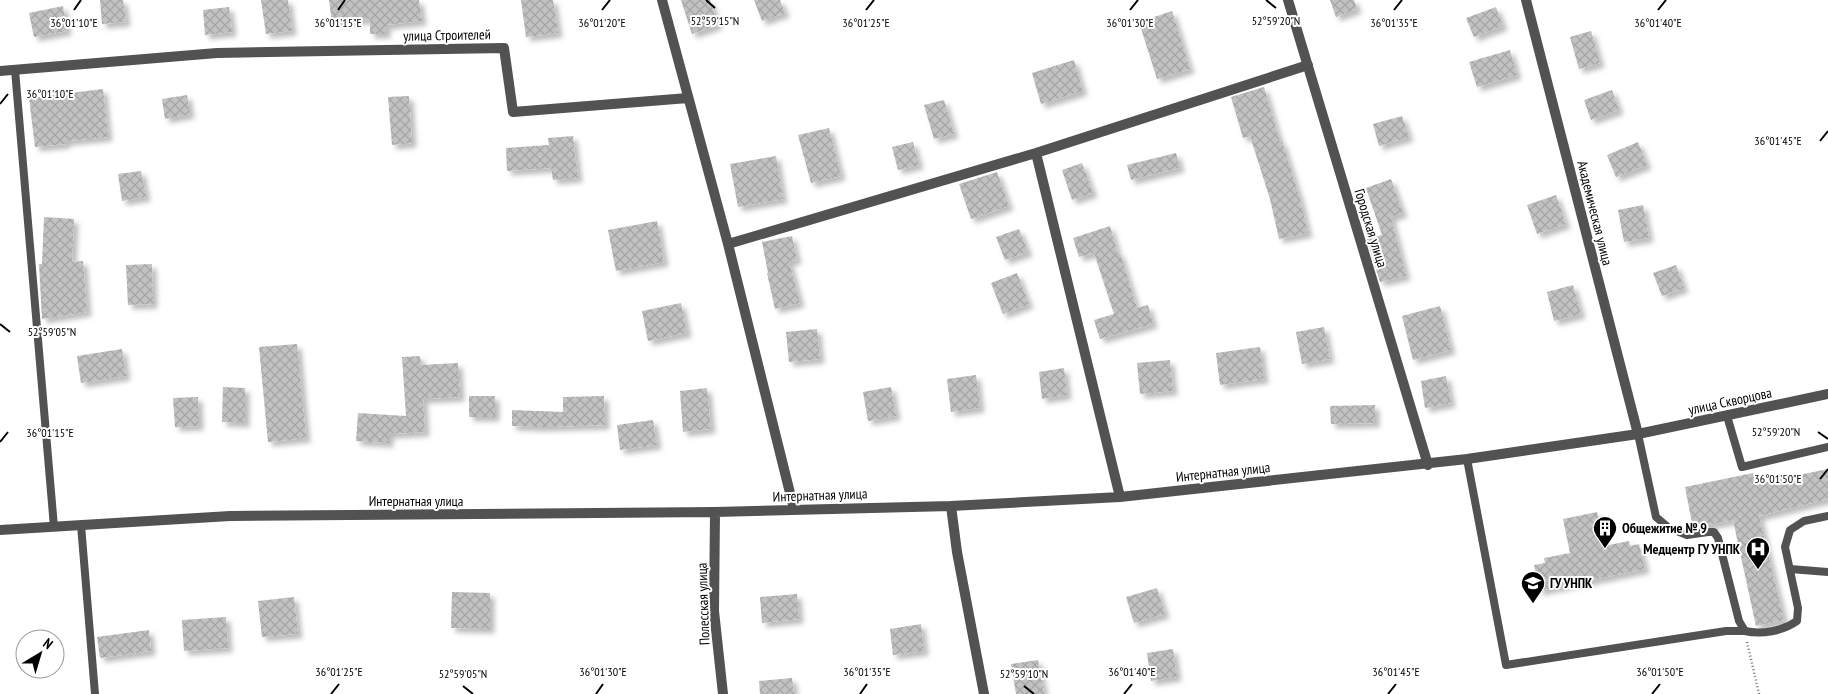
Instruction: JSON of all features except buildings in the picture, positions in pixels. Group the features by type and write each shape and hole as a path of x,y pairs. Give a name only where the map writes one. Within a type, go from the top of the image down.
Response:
{"street":[{"path":"662,0 728,244 794,509"},
{"name":"Городская улица","path":"1288,0 1428,465"},
{"name":"Академическая улица","path":"1526,0 1638,434"},
{"name":"улица Строителей","path":"0,71 217,53 504,48 513,112 688,98"},
{"path":"728,244 1036,153 1308,64"},
{"path":"1036,153 1120,497"},
{"name":"улица Скворцова","path":"1638,434 1828,394"},
{"name":"Интернатная улица","path":"0,530 230,516 714,512 951,506 1120,497 1428,465 1638,434"},
{"path":"951,506 957,552 984,694"},
{"name":"Полесская улица","path":"714,512 714,610 723,694"}],"lane":[{"path":"15,70 54,527"},
{"path":"1727,416 1742,467 1828,447"},
{"path":"1638,434 1656,517 1669,528 1687,535 1714,532 1718,538 1739,621 1745,631"},
{"path":"1468,459 1506,665 1726,631 1755,633 1789,627 1797,621 1798,608 1785,546 1790,530 1804,521 1828,516"},
{"path":"81,525 95,694"},
{"path":"1790,569 1828,572"}],"path":[{"path":"1745,631 1759,694"}],"place":[{"name":"Общежитие № 9","path":"1605,549"},
{"name":"Медцентр ГУ УНПК","path":"1758,570"},
{"name":"ГУ УНПК","path":"1533,604"}]}
